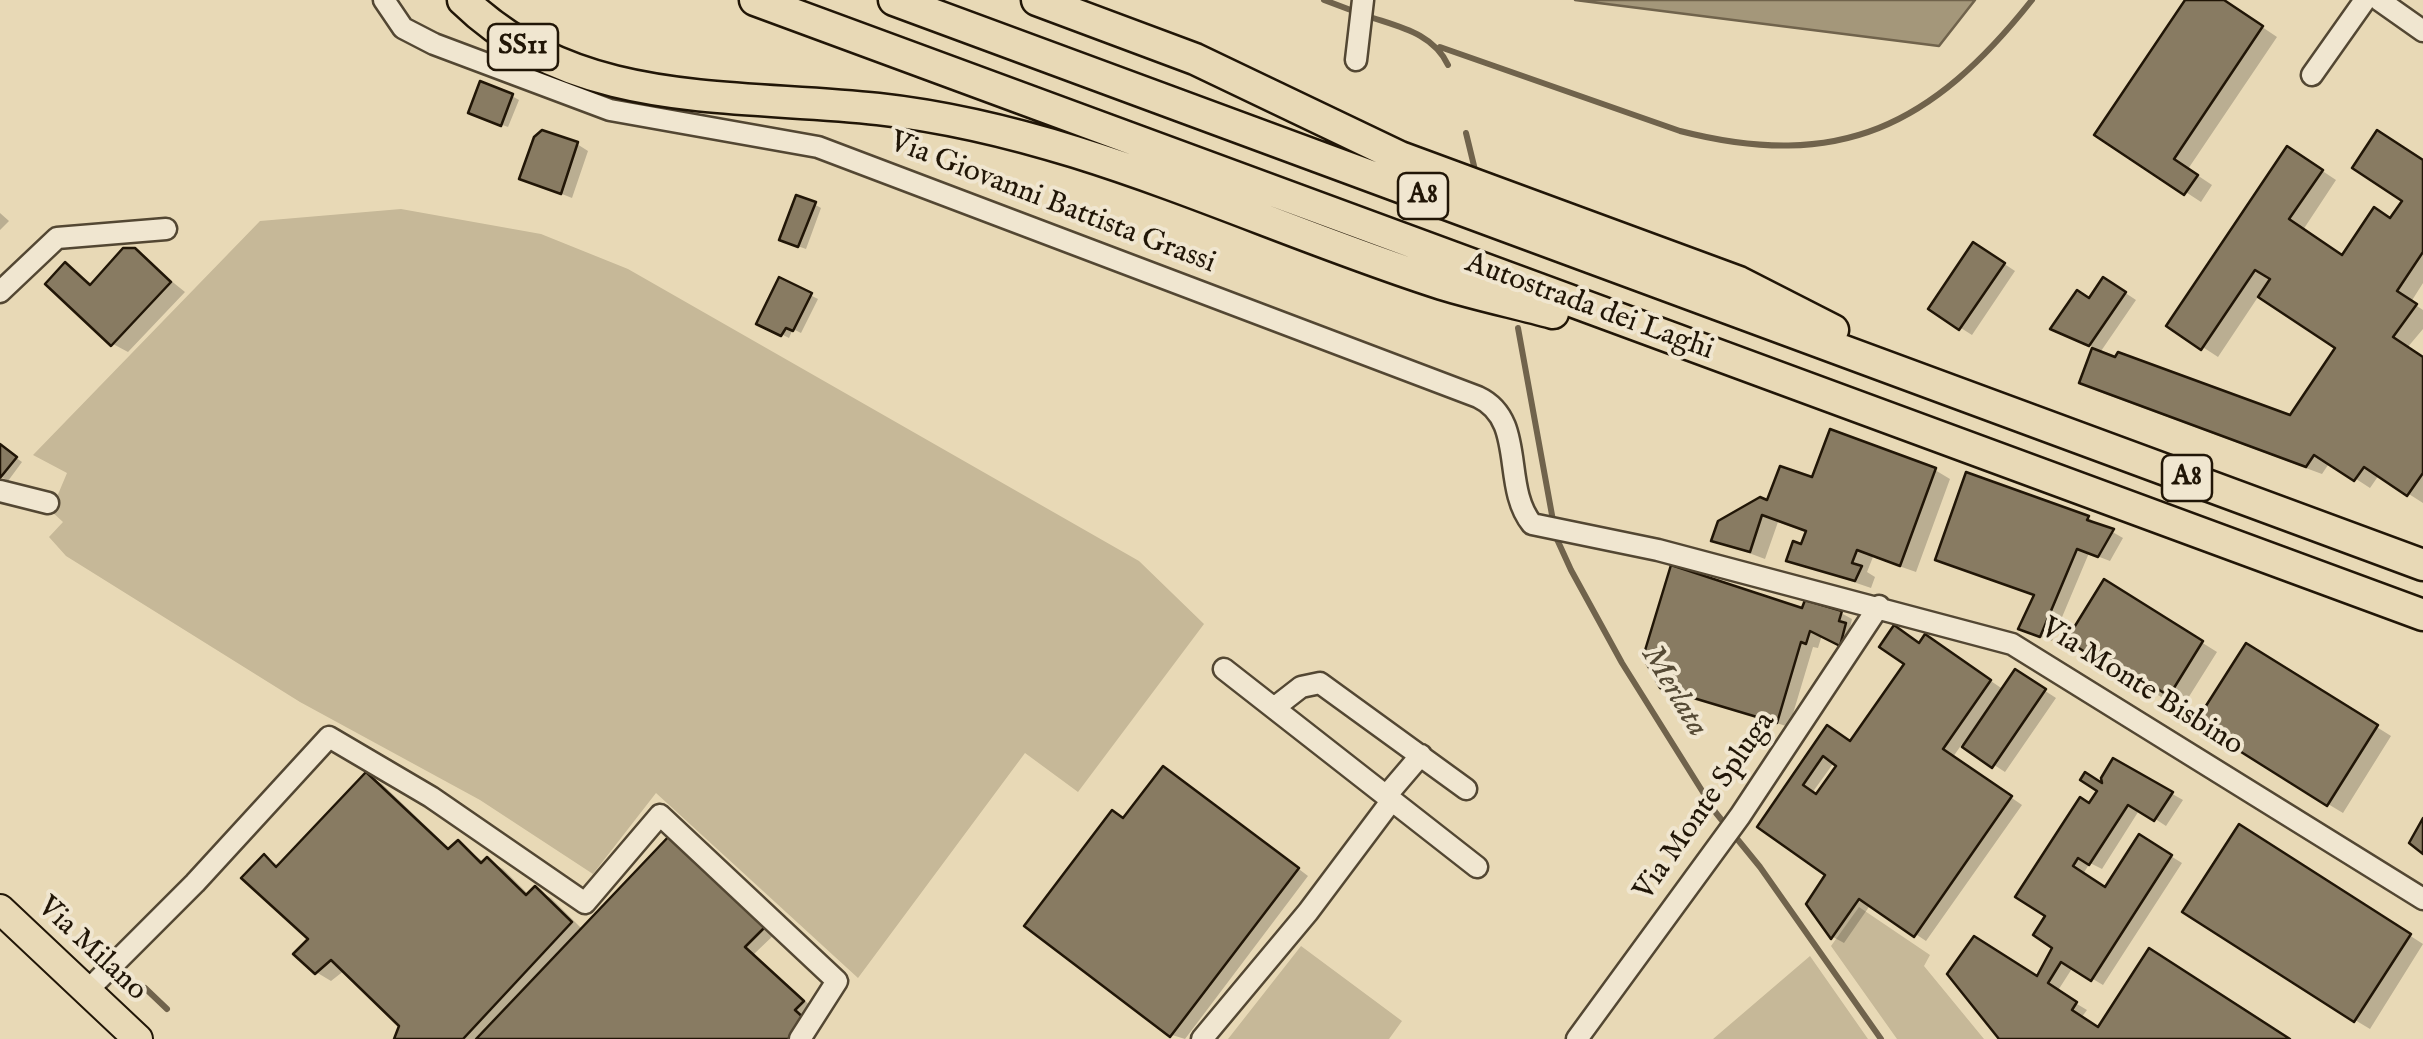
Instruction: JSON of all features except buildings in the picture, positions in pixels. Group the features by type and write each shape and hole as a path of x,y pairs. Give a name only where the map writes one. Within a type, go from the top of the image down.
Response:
{"highway":[{"name":"SS11","path":"463,0 531,51 594,76 699,98 878,109 1004,131 1132,169 1443,284 1715,355"},
{"name":"Autostrada dei Laghi","path":"754,0 2423,615"},
{"name":"Autostrada dei Laghi","path":"894,0 2423,565"},
{"path":"1037,0 1196,59 1400,158 1740,282 1951,391"}],"main road":[{"name":"Via Milano","path":"0,909 138,1039"}],"street":[{"name":"Via Giovanni Battista Grassi","path":"384,0 403,28 434,44 610,110 818,148 1489,402 1504,419 1525,512 1540,528 1626,543"},
{"path":"1356,60 1363,0"},
{"path":"2312,74 2364,0"},
{"path":"2379,0 2423,31"},
{"path":"0,292 57,238 166,229"},
{"path":"0,490 48,502"},
{"name":"Via Monte Bisbino","path":"1626,543 1879,606 2012,644 2423,899"},
{"name":"Via Monte Spluga","path":"1576,1039 1740,816 1879,606"},
{"path":"1224,668 1477,867"},
{"path":"1274,708 1300,686 1320,683 1466,788"},
{"path":"88,991 195,883 329,737 431,798 586,903 660,815 837,981 800,1039"},
{"path":"1202,1039 1308,912 1421,755"}],"shaded area":[{"path":"1575,0 1975,0 1939,46"},
{"path":"401,209 541,234 628,269 1139,561 1204,624 1078,792 1025,753 858,978 656,793 593,874 480,800 300,702 66,556 49,537 63,522 51,511 67,473 33,455 260,221"},
{"path":"1859,907 1930,955 1924,966 1984,1039 1897,1039 1831,946"},
{"path":"1301,946 1402,1021 1389,1039 1228,1039"},
{"path":"1810,956 1868,1039 1713,1039"}],"waterway":[{"name":"Merlata","path":"1324,0 1356,12"},
{"path":"1440,47 1680,131 1737,142 1788,146 1835,141 1878,128 1919,108 1995,43 2032,0"},
{"name":"Merlata","path":"1367,16 1424,38 1448,65"},
{"name":"Merlata","path":"1466,133 1476,174"},
{"name":"Merlata","path":"1518,328 1556,537 1571,570 1622,663 1716,813 1760,867 1881,1039"},
{"path":"145,988 167,1009"}]}
